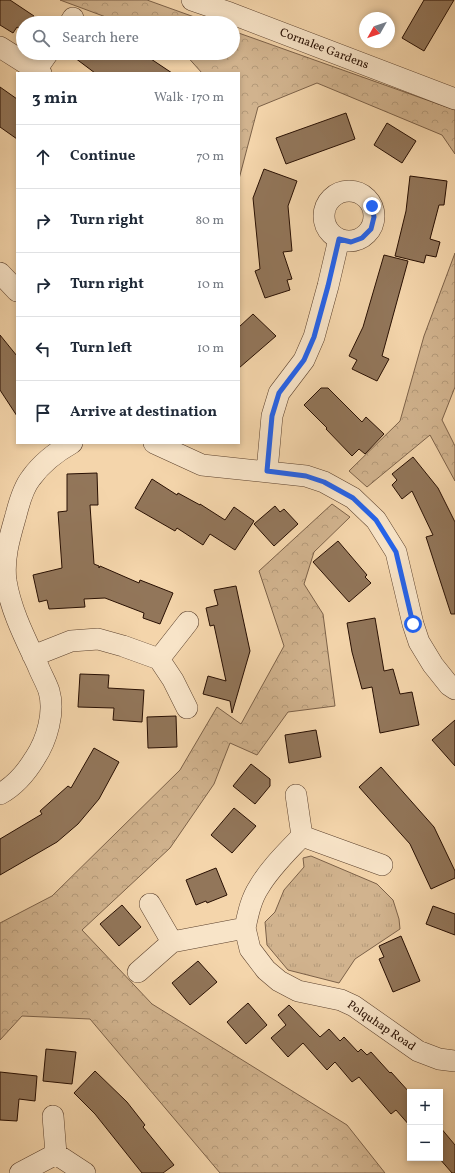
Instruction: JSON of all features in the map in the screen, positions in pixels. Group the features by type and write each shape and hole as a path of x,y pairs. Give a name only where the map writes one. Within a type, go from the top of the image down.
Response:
{"street":[{"name":"Cornalee Gardens","path":"192,0 234,6 455,99"},
{"path":"0,47 16,57"},
{"path":"21,60 38,71 44,60"},
{"path":"267,471 272,416 279,393 304,360 314,337 339,239"},
{"path":"0,273 16,290"},
{"path":"0,794 7,790 25,774 40,751 48,730 51,711 49,691 13,611 6,580 6,555 20,502 30,479 48,460 70,444"},
{"path":"156,444 202,465 306,476 324,482 353,498 376,520 396,552 413,624 419,642 449,685 455,689"},
{"path":"159,659 188,622"},
{"path":"34,656 71,641 98,639 123,646 159,659 187,708"},
{"path":"296,795 302,836"},
{"path":"302,836 382,865"},
{"path":"138,972 172,942 245,928 249,908 258,887 302,836"},
{"path":"150,904 172,942"},
{"name":"Polquhap Road","path":"245,928 250,949 266,970 279,981 298,991 341,1000 360,1010 418,1051 439,1059 455,1061"},
{"path":"53,1116 56,1154"},
{"path":"20,1173 56,1154"},
{"path":"56,1154 85,1173"}],"green space":[{"path":"60,0 147,0 192,16 103,16"},
{"path":"240,33 455,110 455,154 442,135 317,83 258,107 240,175 240,72 201,72 190,60 240,60"},
{"path":"455,253 455,387 442,420 455,446 455,481 430,435 367,487 349,471 400,421 424,336"},
{"path":"332,504 350,517 314,552 304,584 323,614 335,706 288,712 257,755 230,743 214,784 170,848 82,930 152,1004 347,1125 385,1173 220,1173 90,1019 22,1016 0,1040 0,923 52,896 180,770 217,707 241,724 284,646 259,571"},
{"path":"311,856 377,884 393,900 399,919 400,929 355,959 339,983 288,970 267,945 265,922 275,912 284,890 304,867 303,858"}],"building":[{"path":"0,0 10,0 34,16 16,16 16,28 13,33 0,25"},
{"path":"424,0 454,0 424,51 402,38"},
{"path":"78,60 152,60 170,72 94,72"},
{"path":"0,87 16,98 16,138 0,127"},
{"path":"346,113 355,139 286,164 276,138"},
{"path":"387,123 416,141 402,163 374,145"},
{"path":"264,169 297,181 288,206 292,251 283,252 292,279 287,280 290,290 265,298 255,271 260,269 253,198"},
{"path":"410,176 447,181 444,205 439,205 430,239 440,242 436,257 426,255 424,263 395,256 406,211"},
{"path":"384,255 408,261 382,356 389,359 377,381 352,369 357,360 349,356 363,327"},
{"path":"253,314 276,336 240,367 240,326"},
{"path":"0,335 16,355 16,414 0,390"},
{"path":"321,388 328,388 362,422 366,417 384,434 365,454 359,449 352,456 304,405"},
{"path":"413,457 438,488 455,522 455,614 451,614 426,537 433,535 412,491 402,499 392,485 397,480 392,474"},
{"path":"97,473 98,505 90,505 94,564 99,566 99,568 100,566 139,583 140,580 173,593 160,624 143,618 144,613 105,598 84,599 85,607 49,609 47,600 39,602 33,575 62,568 58,512 67,511 67,474"},
{"path":"152,479 177,495 178,493 200,504 225,520 234,507 254,521 235,550 210,534 203,545 177,528 175,531 135,508"},
{"path":"275,506 280,512 284,509 298,524 274,546 254,524"},
{"path":"338,541 367,575 365,577 371,583 349,602 313,562"},
{"path":"236,586 250,651 232,713 230,701 203,694 208,676 226,681 214,625 210,626 206,608 218,605 214,590"},
{"path":"375,618 384,671 393,669 400,694 412,692 419,725 380,733 372,687 362,689 352,652 347,623"},
{"path":"80,674 109,675 108,688 144,690 142,722 113,720 114,708 78,707"},
{"path":"176,716 177,747 148,748 147,717"},
{"path":"455,720 455,766 432,740"},
{"path":"316,730 321,757 289,763 285,735"},
{"path":"94,748 119,762 99,799 78,824 57,842 0,875 0,839 42,814 40,811 68,786 71,788"},
{"path":"251,764 270,779 270,786 255,804 233,786"},
{"path":"381,767 434,827 455,871 455,878 431,889 410,844 359,787"},
{"path":"234,808 256,826 232,853 211,835"},
{"path":"216,868 227,895 207,903 206,901 196,905 186,880"},
{"path":"122,905 141,927 119,946 100,924"},
{"path":"433,906 455,914 455,935 426,924"},
{"path":"401,936 420,981 393,992 379,959 384,957 379,946"},
{"path":"198,961 217,982 190,1005 172,983"},
{"path":"248,1003 267,1025 246,1044 227,1022"},
{"path":"289,1005 320,1037 329,1029 340,1041 344,1037 358,1052 361,1049 367,1055 371,1052 407,1090 407,1123 396,1110 391,1114 359,1077 352,1082 335,1062 327,1070 303,1043 288,1057 271,1038 286,1025 278,1015"},
{"path":"46,1049 76,1052 72,1084 43,1081"},
{"path":"95,1071 127,1102 145,1125 143,1127 174,1165 163,1173 142,1173 95,1114 74,1093"},
{"path":"0,1072 37,1076 35,1101 19,1099 17,1121 0,1120"},
{"path":"443,1131 455,1145 455,1173 452,1173 442,1161 443,1161"}],"route":[{"path":"372,206 374,217 371,229 362,238 351,242 339,239 314,337 304,360 279,393 272,416 267,471 306,476 324,482 353,498 376,520 396,552 413,624"}]}
